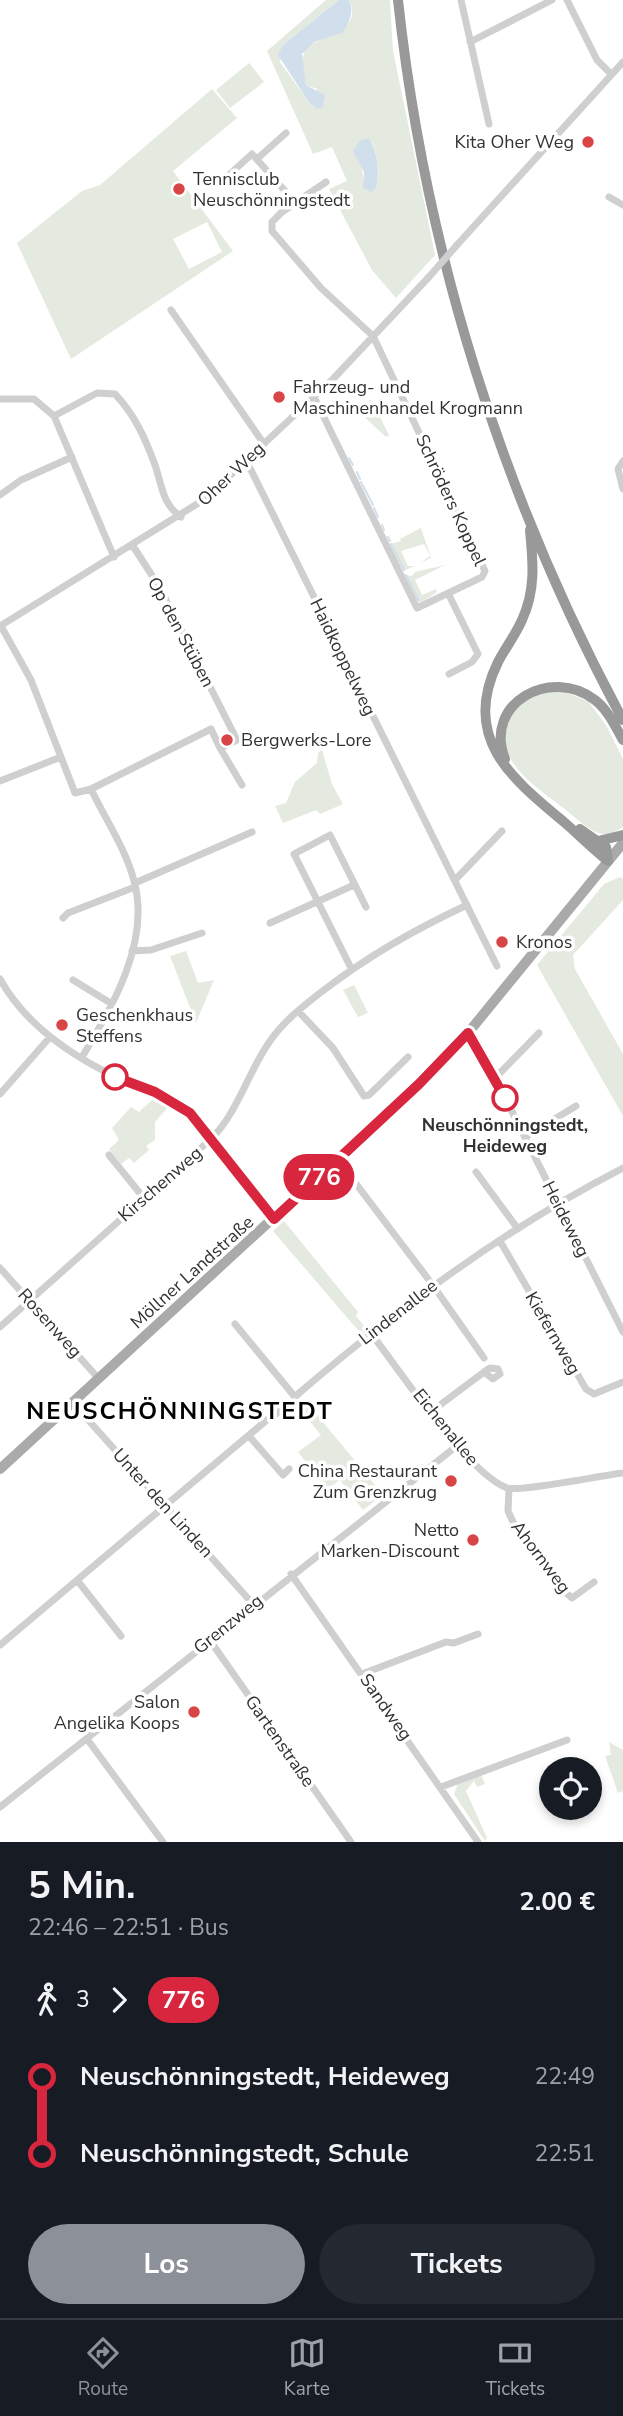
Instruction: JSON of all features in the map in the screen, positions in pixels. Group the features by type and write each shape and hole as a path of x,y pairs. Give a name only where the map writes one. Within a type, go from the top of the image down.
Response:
{"highway":[{"path":"398,0 415,120 451,287 496,434 571,617 623,720"},
{"path":"529,520 533,575 530,601 490,682 486,712 488,733 500,763 517,783 608,861"},
{"path":"608,861 606,847 514,774 502,753 501,728 508,711 519,699 543,687 560,686 580,691 600,704 623,740"},
{"path":"598,841 623,835"}],"main road":[{"name":"Möllner Landstraße","path":"0,1469 338,1160 468,1033 623,844"}],"street":[{"path":"461,0 489,124"},
{"path":"470,42 552,0"},
{"path":"567,0 597,60 611,74 623,62"},
{"name":"Oher Weg","path":"1,626 181,517 205,499 314,397 373,336 611,74"},
{"path":"258,158 286,133"},
{"path":"220,183 252,154 286,192 290,205"},
{"path":"326,182 290,205 272,222 272,231 321,288 373,336"},
{"path":"609,197 623,205"},
{"path":"171,310 264,444"},
{"name":"Schröders Koppel","path":"314,397 417,608 482,577 485,571 373,336"},
{"path":"54,416 97,393 115,394 132,412 144,436 166,503 181,517"},
{"path":"0,399 34,399 54,416 114,557"},
{"path":"0,495 21,480 72,457"},
{"name":"Haidkoppelweg","path":"246,460 498,966"},
{"path":"623,461 618,469 623,489"},
{"name":"Op den Stüben","path":"133,546 166,599 237,740 220,748"},
{"path":"448,593 478,654 472,662 449,674"},
{"path":"1,626 31,680 75,793 91,789 227,720"},
{"path":"211,729 242,785"},
{"path":"0,781 61,757"},
{"path":"82,1057 112,1004 132,951 139,907 135,885 91,789"},
{"path":"454,880 502,831"},
{"path":"63,918 68,913 252,832"},
{"path":"351,968 294,854 330,835 366,907"},
{"path":"270,923 354,885"},
{"name":"Kirschenweg","path":"0,1327 212,1138 233,1110 270,1041 298,1011 351,968 390,942 467,905"},
{"path":"132,951 154,950 202,933"},
{"path":"0,979 19,1007 50,1037 116,1077 179,1104 212,1138 274,1219"},
{"path":"73,980 112,1004"},
{"path":"298,1011 333,1048 364,1096 369,1095 408,1057"},
{"name":"Heideweg","path":"468,1033 495,1078 623,1332"},
{"path":"495,1078 539,1033"},
{"path":"0,1094 50,1037"},
{"path":"525,1137 576,1106"},
{"path":"109,1155 143,1197"},
{"path":"338,1160 432,1284 484,1359"},
{"name":"Lindenallee","path":"0,1645 249,1436 290,1405 295,1397 370,1332 432,1284 558,1202 623,1168"},
{"path":"476,1172 518,1229"},
{"name":"Kiefernweg","path":"500,1241 586,1389 594,1394 623,1382"},
{"name":"Rosenweg","path":"0,1268 99,1378"},
{"path":"235,1324 295,1397"},
{"name":"Eichenallee","path":"370,1332 488,1478 509,1489"},
{"path":"432,1411 484,1372"},
{"name":"Unter den Linden","path":"73,1403 253,1604"},
{"path":"249,1436 282,1475 289,1469"},
{"name":"Grenzweg","path":"0,1807 458,1444"},
{"path":"509,1489 623,1473"},
{"name":"Ahornweg","path":"509,1489 508,1511 513,1522 558,1586 572,1598 594,1582"},
{"name":"Sandweg","path":"291,1574 478,1842"},
{"path":"78,1580 121,1636"},
{"path":"362,1674 440,1644 478,1634"},
{"name":"Gartenstraße","path":"209,1639 351,1842"},
{"path":"87,1739 163,1842"},
{"path":"441,1787 567,1740"}],"shaded area":[{"path":"326,0 339,0 283,45 280,62 308,101 317,109 317,89 306,85 302,60 306,47 340,31 346,25 352,10 349,0 390,0 393,51 435,255 396,298 372,270 329,189 347,181 332,147 313,154 267,51","holes":["372,142 378,174 373,191 364,184 362,167"]},
{"path":"249,63 264,82 230,108 216,90"},
{"path":"212,89 237,118 173,171 233,251 71,359 17,243 82,191 100,185","holes":["207,222 222,252 189,269 173,239"]},
{"path":"371,399 389,435 386,437 358,411"},
{"path":"421,528 431,558 420,563 430,556 424,544 401,551 408,566 415,566 403,571 390,544 401,541 400,539"},
{"path":"445,565 415,580 422,595 436,589 437,592 422,602 416,600 405,575 412,576 415,572"},
{"path":"556,689 588,701 606,725 623,759 623,827 609,834 598,833 587,827 533,785 520,772 507,750 506,732 516,708 536,694"},
{"path":"322,750 332,784 343,804 320,814 316,810 283,823 275,806 286,803 295,782 317,763 318,753"},
{"path":"620,877 623,879 623,900 573,955 575,969 623,1054 623,1116 537,965 604,884"},
{"path":"186,951 198,983 214,980 196,1023 170,956"},
{"path":"354,985 368,1013 358,1017 343,990"},
{"path":"152,1100 168,1107 155,1122 155,1140 146,1146 149,1150 134,1163 129,1158 121,1164 109,1149 119,1140 112,1128 131,1107 139,1112"},
{"path":"284,1221 358,1312 356,1316 368,1331 363,1336 273,1231"},
{"path":"304,1399 383,1495 363,1510 340,1480 327,1489 298,1452 321,1435 297,1406"},
{"path":"609,1742 623,1750 623,1791 618,1793 605,1756 611,1755"},
{"path":"481,1775 485,1784 477,1787 474,1781 466,1791 487,1838 485,1841 454,1794 458,1784"}],"water":[{"path":"339,0 349,0 351,9 349,21 342,33 314,42 302,54 306,85 325,95 323,107 317,109 308,101 278,55 283,45"},
{"path":"369,138 378,169 376,188 371,192 363,188 364,172 353,151 359,141"}],"waterway":[{"path":"349,458 353,465"},
{"path":"357,472 360,479"},
{"path":"361,482 373,505"},
{"path":"374,508 378,517"},
{"path":"382,525 384,530"},
{"path":"388,537 390,541"},
{"path":"391,544 404,570"},
{"path":"406,575 419,601"}],"bus line":[{"name":"776","path":"115,1077 155,1092 190,1113 208,1132 274,1219 419,1084 468,1033 483,1054 505,1098"}],"place":[{"name":"Kita Oher Weg","path":"588,142"},
{"name":"Tennisclub Neuschönningstedt","path":"179,189"},
{"name":"Fahrzeug- und Maschinenhandel Krogmann","path":"279,397"},
{"name":"Bergwerks-Lore","path":"227,740"},
{"name":"Kronos","path":"502,942"},
{"name":"Geschenkhaus Steffens","path":"62,1025"},
{"name":"Neuschönningstedt, Heideweg","path":"505,1098"},
{"name":"China Restaurant Zum Grenzkrug","path":"451,1481"},
{"name":"Netto Marken-Discount","path":"473,1540"},
{"name":"Salon Angelika Koops","path":"194,1712"}],"district":[{"name":"NEUSCHÖNNINGSTEDT","path":"180,1411"}]}
